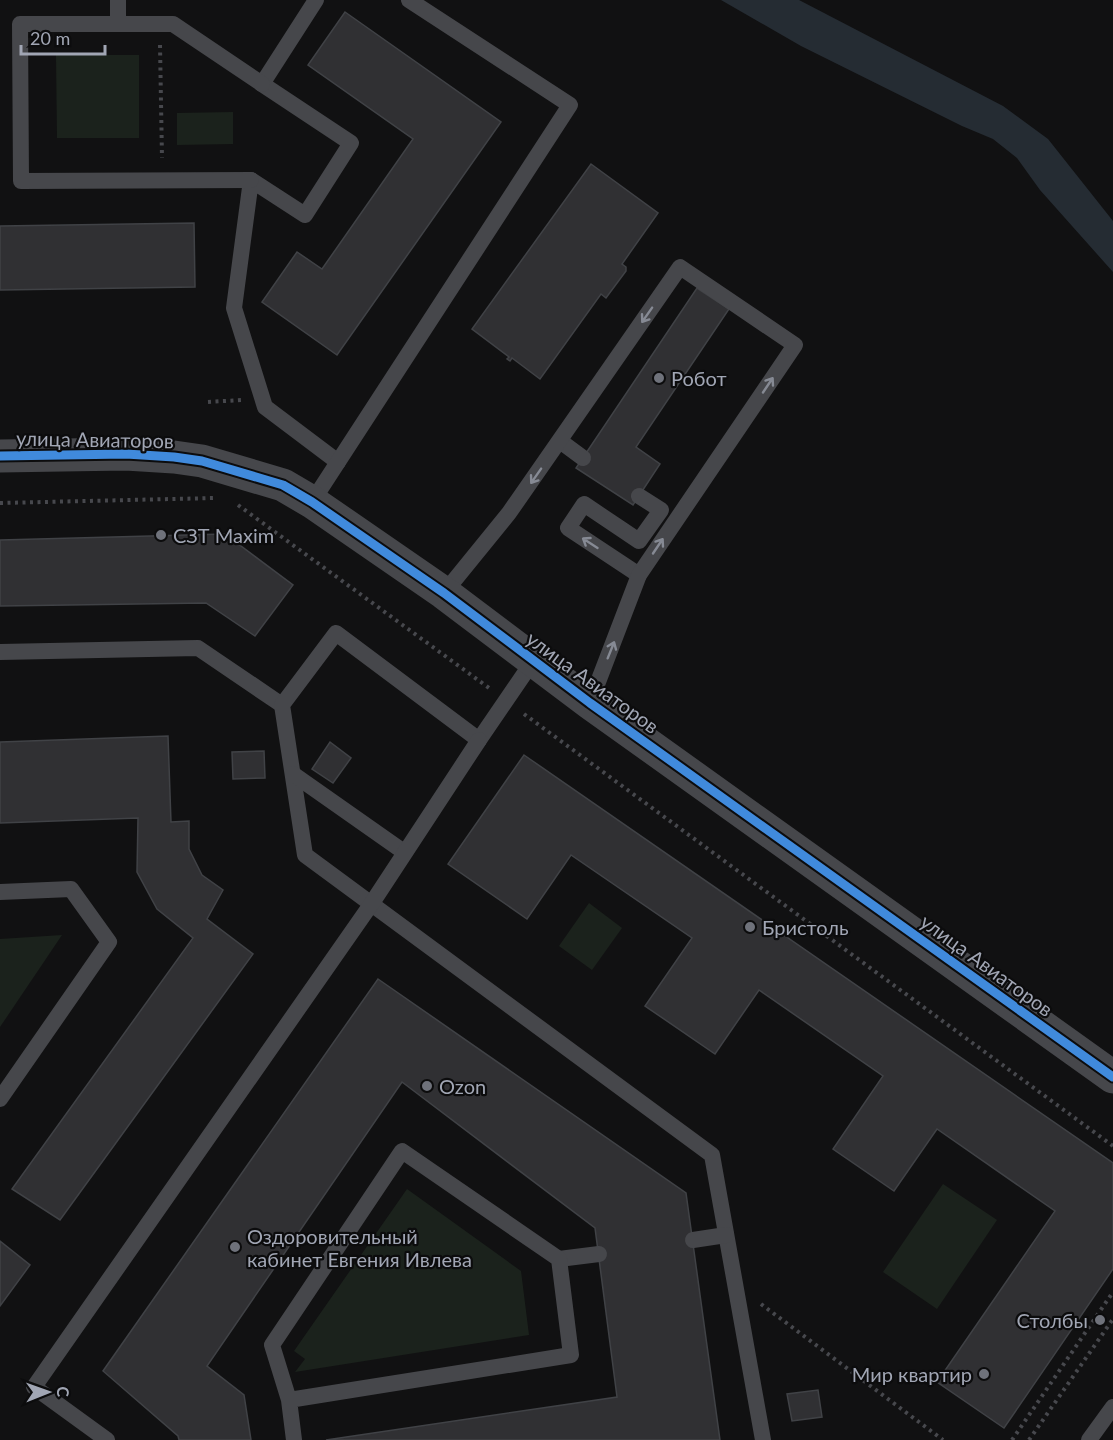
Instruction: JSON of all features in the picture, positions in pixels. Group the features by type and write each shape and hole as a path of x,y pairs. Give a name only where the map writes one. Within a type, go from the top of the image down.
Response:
{"street":[{"name":"улица Авиаторов","path":"0,456 126,454 202,461 283,485 312,502 444,593 590,703 1113,1077"}],"lane":[{"path":"118,0 118,24"},
{"path":"262,84 316,0"},
{"path":"312,502 570,105 410,0"},
{"path":"20,24 118,24 173,24 351,143 305,215 251,180 21,181 20,24"},
{"path":"251,180 234,308 265,407 338,462"},
{"path":"444,593 509,513 680,267 795,345 639,575 590,703"},
{"path":"560,441 583,458"},
{"path":"639,496 661,510 639,541 584,504 568,528 639,575"},
{"path":"479,740 336,633 282,705 305,855 712,1155 763,1440"},
{"path":"0,652 198,648 282,705"},
{"path":"107,1440 34,1387 372,903 533,661"},
{"path":"293,774 404,852"},
{"path":"0,892 71,889 109,942 0,1099"},
{"path":"294,1440 289,1400 272,1345 402,1151 559,1259 599,1254"},
{"path":"693,1240 726,1235"},
{"path":"289,1400 571,1355 559,1259"},
{"path":"1091,1439 1113,1407"}],"path":[{"path":"159,24 163,180"},
{"path":"208,402 263,399"},
{"path":"0,503 218,498"},
{"path":"229,498 1113,1146"},
{"path":"1012,1440 1113,1292"},
{"path":"1029,1440 1113,1319"}],"shaded area":[{"path":"721,0 799,0 1003,106 1048,139 1113,221 1113,272 1040,190 1017,158 993,139 962,126 801,46"},
{"path":"56,55 139,55 139,138 57,138"},
{"path":"233,112 233,144 177,145 177,113"},
{"path":"589,903 622,928 592,970 559,946"},
{"path":"62,935 0,1027 0,939"},
{"path":"943,1184 997,1220 937,1309 883,1272"},
{"path":"407,1189 521,1271 529,1335 295,1372 305,1359 294,1351"}],"building":[{"path":"345,12 501,122 337,355 262,302 297,252 322,269 413,139 308,65"},
{"path":"591,164 658,213 622,264 626,267 626,271 606,298 601,294 540,379 512,358 510,361 507,359 509,357 472,329"},
{"path":"194,223 195,287 0,290 0,226"},
{"name":"Робот","path":"697,288 729,309 636,447 660,464 633,505 576,468"},
{"path":"225,534 293,585 255,636 206,603 0,606 0,540"},
{"path":"168,736 171,822 189,821 189,849 202,875 223,890 207,919 253,954 60,1220 12,1189 193,938 157,909 137,872 138,818 0,823 0,742"},
{"path":"330,742 351,758 333,783 312,769"},
{"path":"264,751 265,778 233,779 232,752"},
{"path":"524,755 1113,1163 1113,1269 1004,1428 937,1382 1055,1211 937,1129 894,1191 833,1149 883,1076 759,990 715,1054 645,1006 692,938 571,855 527,919 448,864"},
{"path":"378,979 686,1193 720,1440 326,1440 617,1397 595,1228 402,1082 207,1366 244,1395 251,1440 179,1440 178,1436 103,1371"},
{"path":"0,1241 30,1265 0,1306"},
{"path":"818,1390 822,1417 792,1421 787,1394"}],"cycle path":[{"path":"0,456 126,454 174,457 202,461 283,485 312,502 444,593 590,703 1113,1077"}],"place":[{"name":"Робот","path":"659,378"},
{"name":"СЗТ Maxim","path":"161,535"},
{"name":"Бристоль","path":"750,927"},
{"name":"Ozon","path":"427,1086"},
{"name":"Оздоровительный кабинет Евгения Ивлева","path":"235,1247"},
{"name":"Столбы","path":"1100,1320"},
{"name":"Мир квартир","path":"984,1374"}]}
